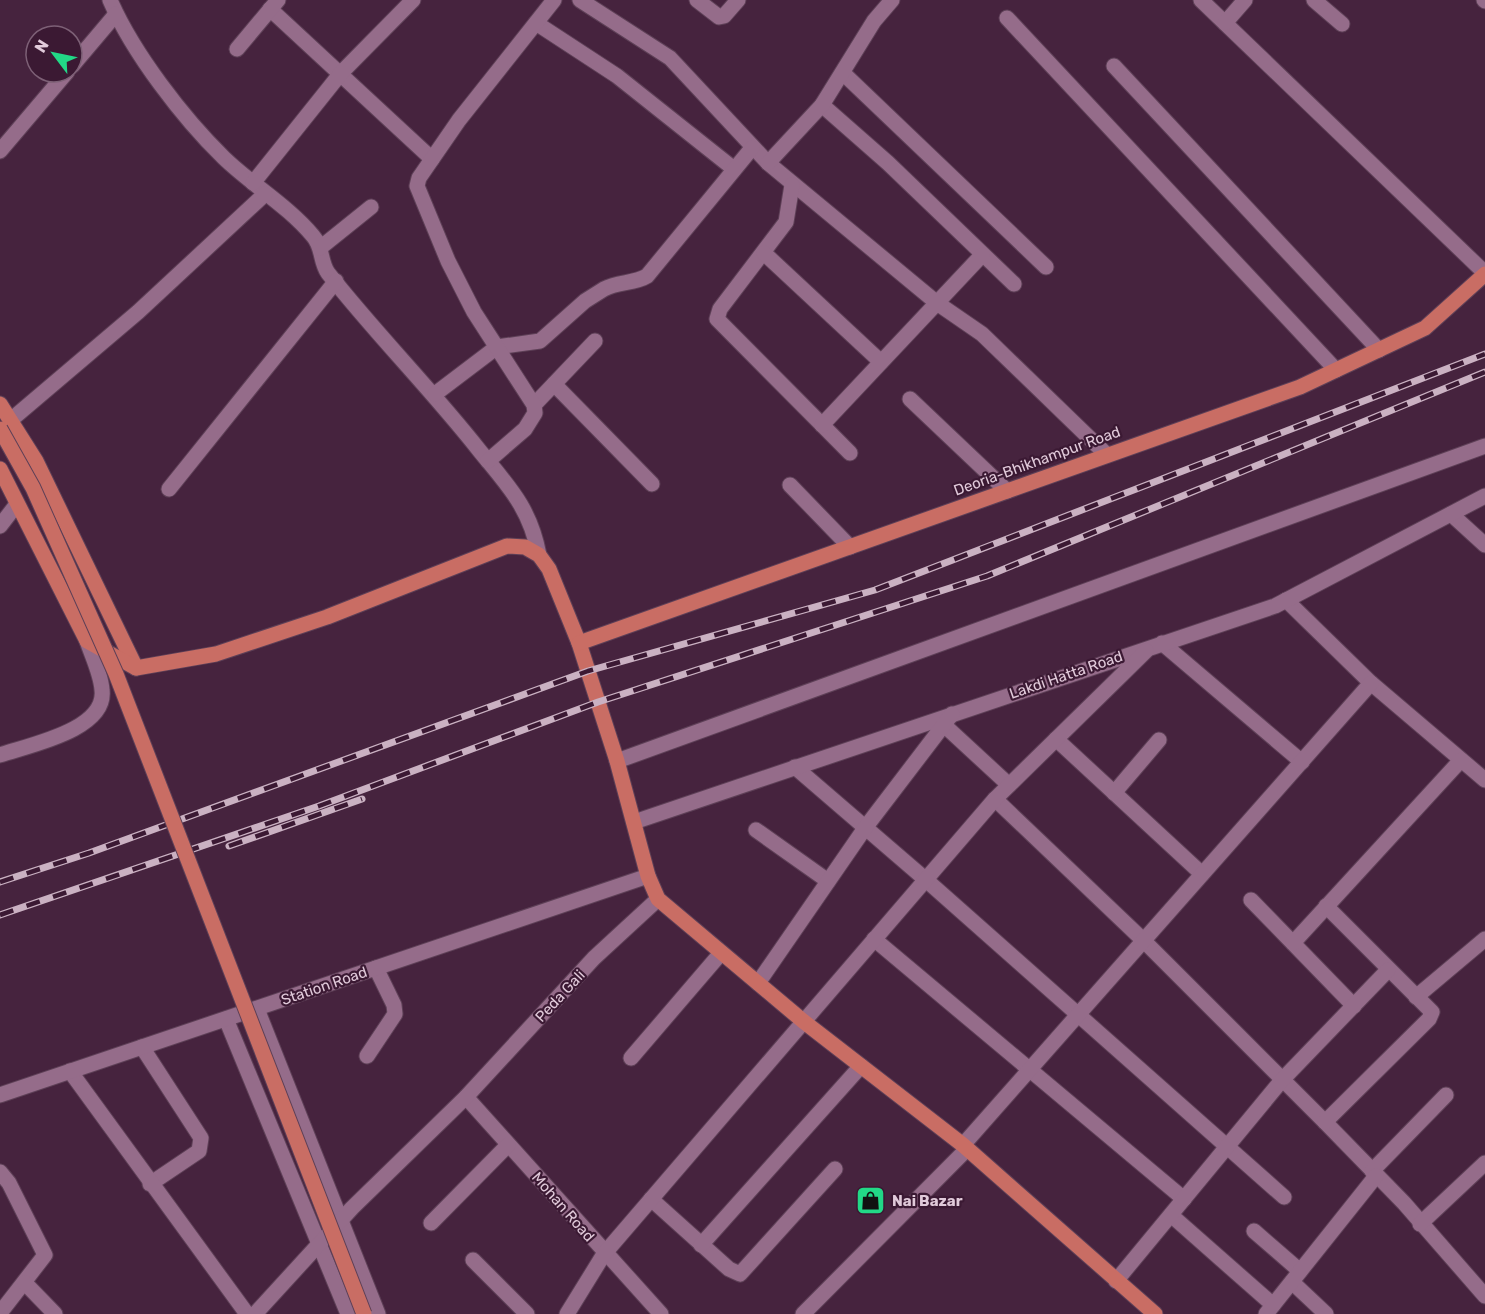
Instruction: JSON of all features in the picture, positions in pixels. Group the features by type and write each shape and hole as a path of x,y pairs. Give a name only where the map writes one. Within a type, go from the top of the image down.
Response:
{"main road":[{"name":"Deoria-Bhikhampur Road","path":"579,643 1300,387 1425,328 1485,273"},
{"path":"0,404 33,488 116,674 364,1314"},
{"path":"6,424 41,472 136,668"},
{"path":"0,469 87,641 136,668 216,654 327,617 507,546 525,547 539,555 549,569 579,643 617,761 648,876 658,899 803,1021 965,1147 1155,1314"}],"street":[{"path":"110,0 116,14 189,121 253,183 314,237 320,248 322,263 435,394 488,461 529,516 539,555"},
{"path":"253,183 341,73 413,0"},
{"path":"580,0 670,58 752,148 792,185 937,303 982,334 1107,455"},
{"path":"697,0 719,17 724,16 738,0"},
{"path":"768,163 822,105 844,74 874,21 892,0"},
{"path":"1201,0 1485,273"},
{"path":"1225,22 1245,0"},
{"path":"1314,0 1342,24"},
{"path":"488,461 525,429 536,413 534,405 474,312 448,261 418,194 418,178 459,120 552,1"},
{"path":"237,49 274,4 341,73 432,159"},
{"path":"84,52 116,14"},
{"path":"1007,18 1336,370"},
{"path":"536,23 616,76 734,169"},
{"path":"1114,66 1379,350"},
{"path":"844,74 1046,267"},
{"path":"0,151 57,84"},
{"path":"822,105 1014,284"},
{"path":"435,394 497,347 534,344 604,289 613,284 639,280 647,276 752,148"},
{"path":"792,185 789,217 765,253 720,309 717,319 850,453"},
{"path":"6,424 138,312 266,194"},
{"path":"320,248 371,207"},
{"path":"765,253 881,362"},
{"path":"822,425 982,255"},
{"path":"169,489 336,281"},
{"path":"534,405 595,341"},
{"path":"554,384 652,484"},
{"path":"910,399 1007,491"},
{"path":"617,761 1485,446"},
{"path":"790,485 850,547"},
{"name":"Lakdi Hatta Road","path":"634,822 795,767 948,719 1286,600 1485,496"},
{"path":"0,526 17,504"},
{"path":"1451,514 1485,545"},
{"path":"1286,600 1371,683 1485,780"},
{"path":"0,755 78,728 97,712 102,690 87,641"},
{"path":"567,1314 604,1254 995,799 1157,645 1302,762"},
{"path":"803,1314 965,1147 1077,1014 1371,683"},
{"path":"758,983 865,828 948,719 1009,785"},
{"path":"1056,740 1202,874"},
{"path":"1114,793 1159,740"},
{"path":"1293,943 1461,760"},
{"path":"795,767 926,879 1284,1197"},
{"path":"995,799 1143,940 1325,1122 1404,1203 1420,1224 1483,1291"},
{"path":"756,830 828,881"},
{"name":"Station Road","path":"0,1095 648,876"},
{"name":"Peda Gali","path":"255,1314 341,1220 466,1097 594,958 658,899"},
{"path":"1251,900 1354,1006"},
{"path":"1325,1122 1430,1019 1432,1012 1326,906"},
{"path":"874,939 1184,1199"},
{"path":"1416,997 1485,939"},
{"path":"631,1058 721,953"},
{"path":"367,1056 395,1014 394,1005 376,968"},
{"path":"1116,1281 1282,1080 1388,970"},
{"path":"257,1009 378,1314"},
{"path":"226,1019 348,1314"},
{"path":"142,1047 201,1138 202,1145 199,1150 150,1184"},
{"path":"701,1245 861,1066"},
{"path":"70,1071 150,1184 247,1314"},
{"path":"1170,1215 1269,1310 1374,1174 1446,1095"},
{"name":"Mohan Road","path":"466,1097 604,1254 661,1314"},
{"path":"431,1223 508,1145"},
{"path":"1420,1224 1485,1163"},
{"path":"651,1199 729,1269 740,1274 835,1169"},
{"path":"0,1172 9,1183 45,1249 44,1260 0,1313"},
{"path":"1254,1231 1296,1276 1326,1314"},
{"path":"473,1260 526,1314"},
{"path":"25,1282 56,1314"}],"railway":[{"path":"0,882 89,853 588,671 875,590 1485,354"},
{"path":"0,915 319,806 598,702 987,576 1485,372"},
{"path":"229,846 362,799"}],"place":[{"name":"Nai Bazar","path":"871,1201"}]}
